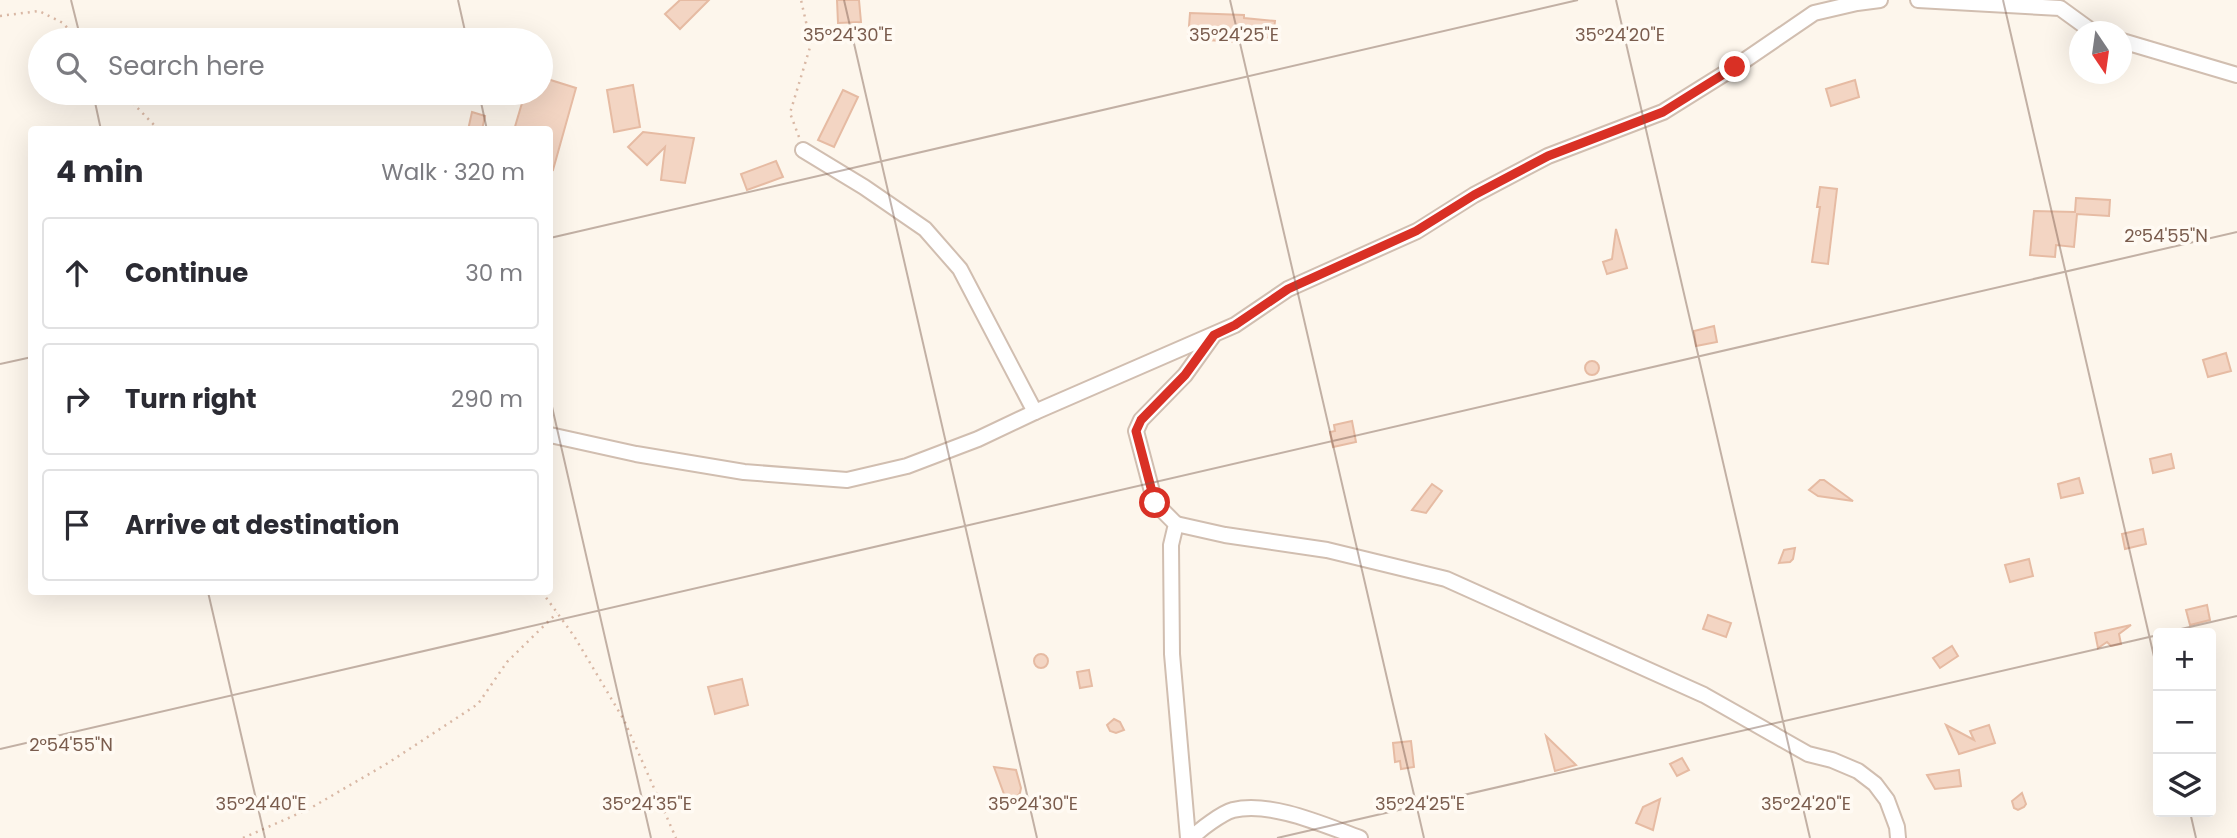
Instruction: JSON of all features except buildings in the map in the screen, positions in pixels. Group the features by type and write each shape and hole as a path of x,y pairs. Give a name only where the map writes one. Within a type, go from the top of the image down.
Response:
{"street":[{"path":"553,436 636,454 744,472 847,480 907,466 978,439 1214,335 1235,325 1288,289 1416,231 1474,195 1548,156 1663,112 1814,13 1880,0"},
{"path":"1918,0 2060,8 2078,21"},
{"path":"2132,44 2237,75"},
{"path":"803,150 925,229 960,269 1035,412"},
{"path":"1214,335 1185,375 1141,420 1136,431 1155,503 1176,524 1224,535 1327,550 1446,579 1704,695 1808,754 1858,771 1875,784 1887,800 1898,838"},
{"path":"1176,524 1171,545 1172,654 1190,838"},
{"path":"1190,838 1231,810 1271,809 1360,838"}],"path":[{"path":"801,0 811,44 790,113 803,150"},
{"path":"0,16 39,11 64,23 68,28"},
{"path":"135,105 155,126"},
{"path":"544,595 624,720 676,838"},
{"path":"243,838 309,808 388,763 478,704 507,662 558,613"}],"route":[{"path":"1155,503 1136,431 1141,420 1185,375 1214,335 1264,307 1288,289 1416,231 1474,195 1548,156 1663,112 1735,67"}]}
